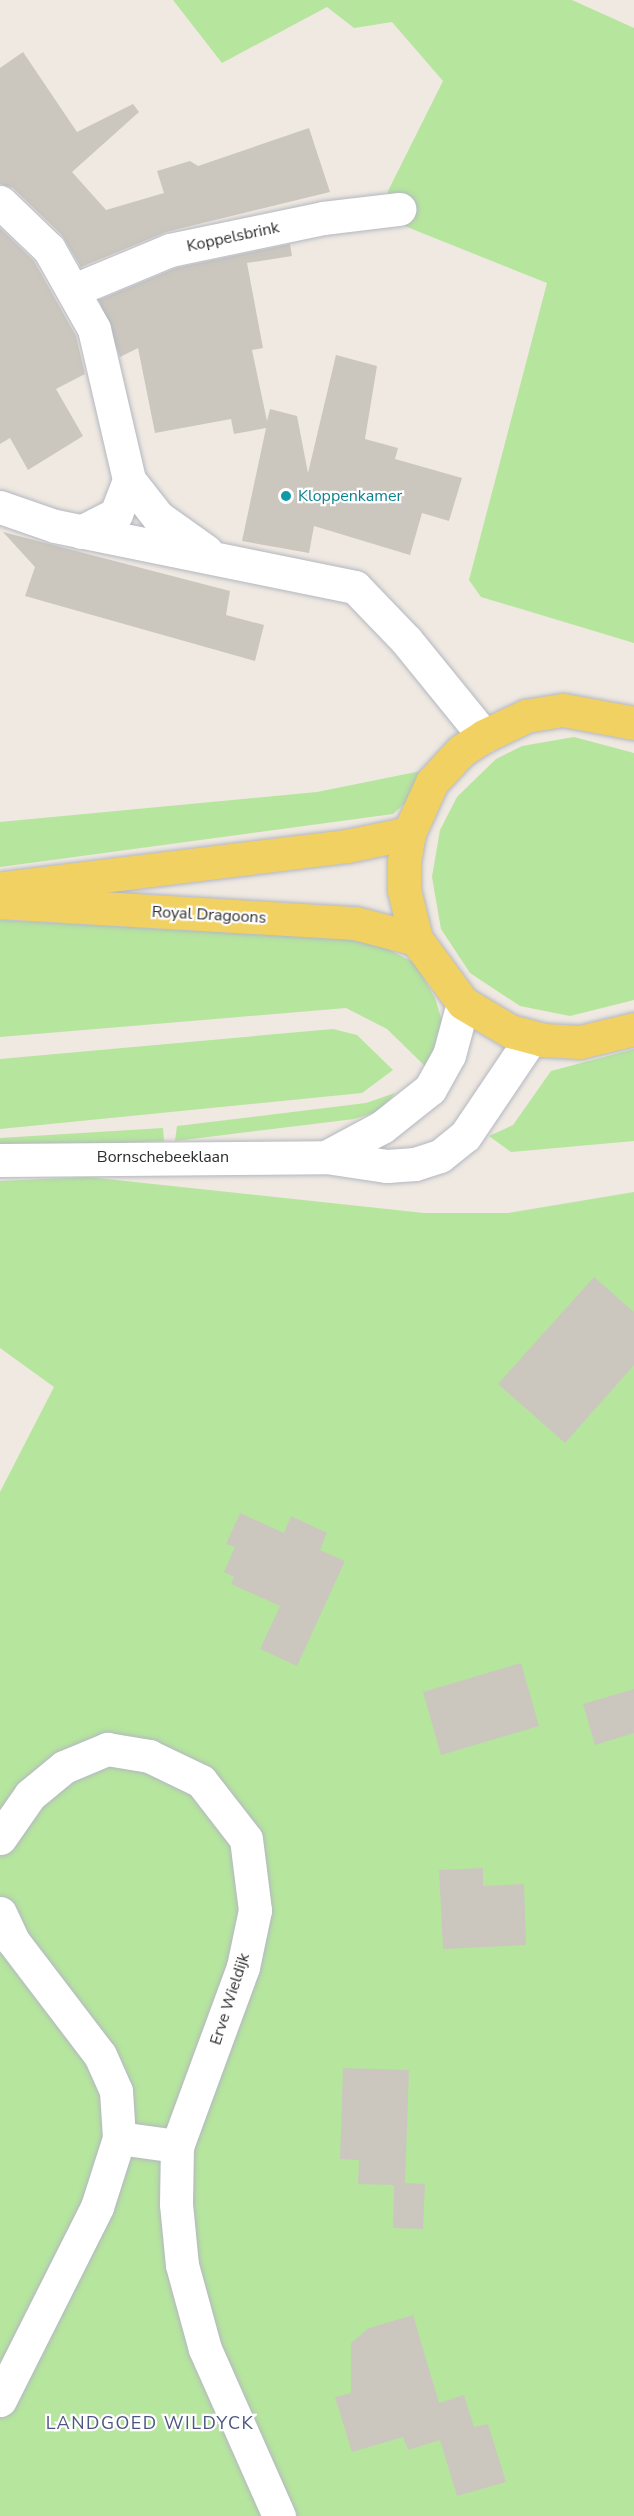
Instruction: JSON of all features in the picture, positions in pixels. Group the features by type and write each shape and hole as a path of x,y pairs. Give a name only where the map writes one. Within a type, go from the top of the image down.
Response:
{"main road":[{"path":"634,723 563,710 526,716 484,736 461,751 432,782 410,833 404,890 416,939 463,1003 531,1038 580,1042 634,1029"},
{"path":"0,888 347,846 410,833"},
{"name":"Royal Dragoons","path":"0,902 355,923 416,939"}],"street":[{"path":"0,202 49,249 75,290 94,329 129,480 175,532 226,562"},
{"name":"Koppelsbrink","path":"75,290 170,250 322,218 399,209"},
{"path":"81,532 116,513 129,480"},
{"path":"0,507 81,532 355,587 406,640 484,736"},
{"name":"Bornschebeeklaan","path":"326,1157 382,1127 430,1089 449,1055 463,1003"},
{"name":"Bornschebeeklaan","path":"0,1160 326,1157 387,1166 440,1156 465,1136 531,1038"},
{"name":"Erve Wieldijk","path":"0,1838 30,1795 64,1767 107,1749 149,1756 201,1781 246,1839 255,1910 243,1967 177,2146 182,2265 205,2349 279,2516"},
{"path":"0,1913 13,1941 100,2055 116,2091 119,2138 97,2206 0,2400"},
{"path":"119,2138 177,2146"}],"green space":[{"path":"173,0 572,0 634,28 634,643 481,597 469,580 547,283 387,219 388,191 443,81 392,22 354,28 327,7 222,63"},
{"path":"574,737 634,753 634,1000 570,1016 520,1006 470,973 441,929 432,877 440,830 457,797 496,759 522,746"},
{"path":"426,770 411,798 393,814 0,867 0,822 317,792"},
{"path":"0,920 350,939 382,946 415,963 435,998 443,1024 429,1070 387,1029 346,1008 0,1037"},
{"path":"333,1029 357,1035 393,1070 362,1093 0,1129 0,1059"},
{"path":"634,1049 634,1141 511,1152 489,1136 513,1125 551,1071"},
{"path":"395,1093 380,1111 354,1119 175,1141 177,1126 366,1103"},
{"path":"163,1128 164,1141 0,1148 0,1138"},
{"path":"88,1177 424,1213 508,1213 634,1192 634,2516 0,2516 0,1492 54,1387 0,1348 0,1181"}],"building":[{"path":"23,52 77,132 133,104 139,112 72,172 106,210 164,193 157,171 190,161 198,166 309,128 330,192 166,232 81,267 62,235 13,188 0,184 0,68"},
{"path":"0,228 34,261 76,336 85,374 56,389 83,436 28,470 10,438 0,444"},
{"path":"290,244 292,256 247,263 263,348 252,350 267,421 270,409 297,416 308,473 336,355 377,366 365,439 398,448 395,459 462,478 449,521 422,513 410,555 314,526 309,553 242,541 266,428 234,434 231,419 155,433 138,348 120,357 99,300 176,268"},
{"path":"3,532 230,591 226,615 264,625 255,661 25,596 35,567"},
{"path":"594,1277 634,1312 634,1365 565,1443 498,1384"},
{"path":"240,1513 284,1533 291,1516 327,1533 320,1550 345,1561 297,1666 260,1649 280,1606 231,1584 234,1577 224,1572 235,1547 226,1544"},
{"path":"521,1663 539,1726 441,1755 423,1692"},
{"path":"634,1689 634,1733 595,1745 583,1704"},
{"path":"483,1868 483,1886 524,1884 526,1945 443,1949 439,1870"},
{"path":"343,2068 409,2070 405,2183 425,2184 423,2229 393,2228 394,2185 358,2184 359,2160 340,2159"},
{"path":"413,2315 439,2403 464,2395 474,2427 488,2424 506,2482 457,2496 440,2440 408,2450 403,2437 352,2452 335,2397 351,2393 351,2343 369,2328"}],"place":[{"name":"Kloppenkamer","path":"286,496"}],"district":[{"name":"LANDGOED WILDYCK","path":"150,2423"}]}
